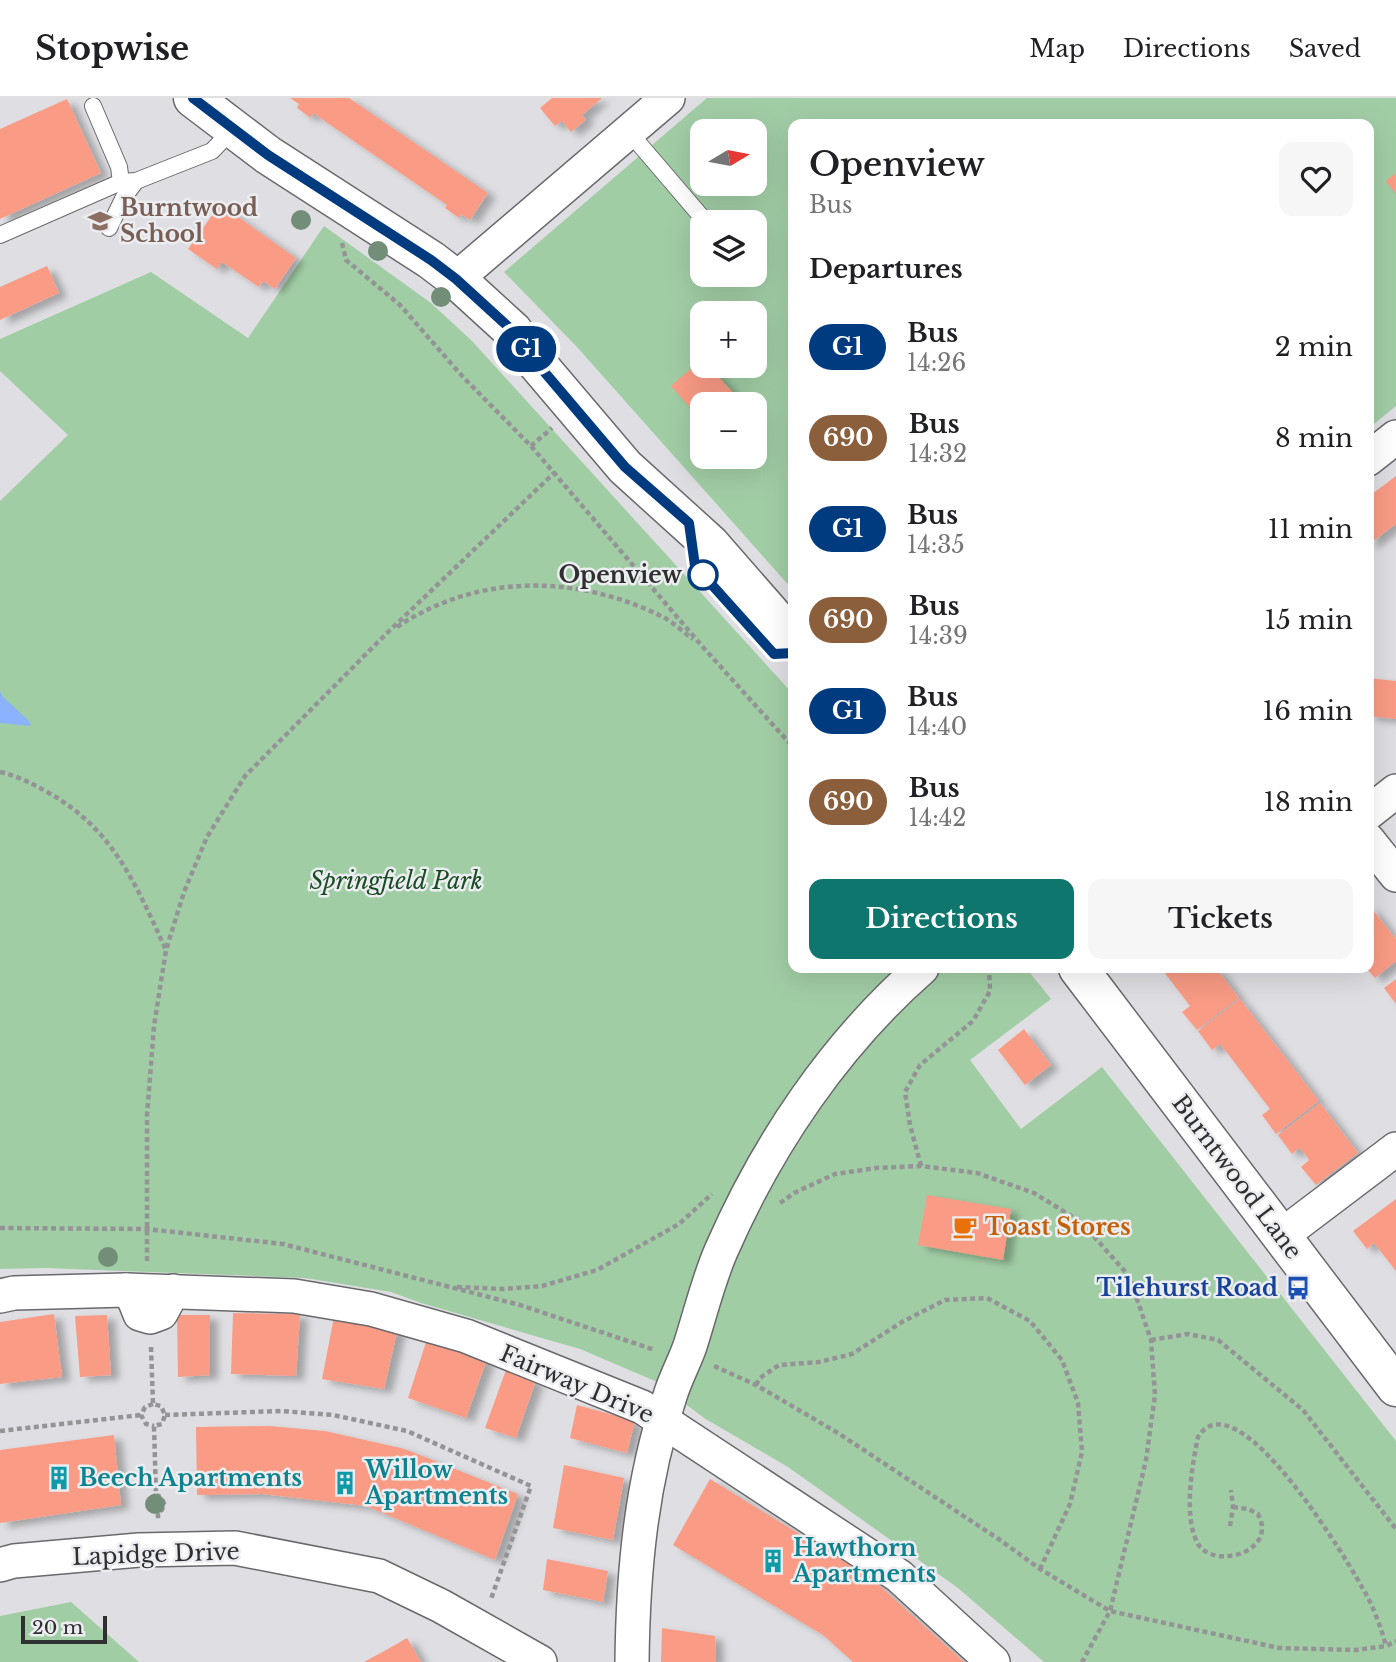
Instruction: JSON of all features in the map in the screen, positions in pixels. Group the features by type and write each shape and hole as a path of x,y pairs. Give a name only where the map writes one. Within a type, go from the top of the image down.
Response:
{"main road":[{"path":"218,110 431,260 513,331 553,393 625,467 720,554 788,633"},
{"path":"553,393 562,365 635,443 642,483"},
{"path":"689,523 695,566 774,654 788,653"},
{"name":"Burntwood Lane","path":"1082,973 1396,1387"}],"street":[{"path":"456,279 668,98"},
{"path":"1374,455 1396,438"},
{"path":"1374,808 1396,791"},
{"path":"1374,848 1396,875"},
{"path":"632,1662 633,1591 647,1482 670,1395 686,1357 721,1252 768,1158 836,1056 887,998 916,973"},
{"path":"1281,1236 1396,1149"},
{"name":"Fairway Drive","path":"0,1296 14,1293 149,1297 294,1296 371,1309 466,1336 642,1407 899,1576 993,1662"},
{"name":"Lapidge Drive","path":"0,1565 14,1561 158,1550 235,1548 379,1576 441,1606 540,1662"}],"lane":[{"path":"93,106 119,167 128,181 124,197 109,228"},
{"path":"0,235 128,181 212,150 218,110"},
{"path":"629,132 696,210"}],"path":[{"path":"341,239 346,260 400,306 463,377 555,472 702,646 788,741"},
{"path":"531,446 553,393"},
{"path":"153,1404 146,1115 154,1026 166,950 184,892 207,836 245,776 386,634 555,472"},
{"path":"386,634 420,612 451,600 503,587 543,584 588,589 633,605 665,618 702,646"},
{"path":"0,772 19,776 92,823 123,862 166,950"},
{"path":"921,1166 905,1093 920,1065 973,1021 990,991 989,973"},
{"path":"775,1207 794,1193 835,1174 876,1168 921,1166 977,1173 1034,1194 1081,1222 1129,1276 1152,1340 1155,1395 1146,1460 1110,1611 1082,1662"},
{"path":"446,1286 503,1289 542,1286 597,1270 679,1224 717,1189"},
{"path":"756,1385 760,1378 779,1365 818,1362 852,1354 902,1322 945,1300 987,1298 1030,1321 1062,1360 1078,1403 1082,1452 1070,1504 1040,1569"},
{"path":"1152,1340 1188,1334 1218,1340 1303,1410 1396,1529"},
{"path":"716,1353 712,1366 756,1385 838,1433 1040,1569 1110,1611 1279,1648 1356,1650 1386,1646 1396,1641"},
{"path":"153,1404 161,1406 165,1415 162,1424 154,1426 146,1424 141,1415 145,1407 153,1404"},
{"path":"165,1415 281,1411 333,1415 407,1431 531,1486 480,1628"},
{"path":"0,1431 141,1415"},
{"path":"1233,1507 1248,1509 1258,1514 1263,1528 1259,1542 1247,1552 1232,1555 1214,1554 1200,1547 1193,1532 1190,1504 1198,1437 1203,1428 1212,1424 1223,1424 1245,1436 1278,1464 1305,1498 1367,1595 1386,1646"},
{"path":"154,1426 156,1495"},
{"path":"1230,1527 1233,1507 1231,1490"},
{"path":"156,1495 161,1497 164,1503 162,1510 158,1512"},
{"path":"156,1495 151,1498 150,1504 152,1510 158,1512"},
{"path":"158,1512 158,1550"}],"green space":[{"path":"707,98 1396,98 1396,406 1374,424 1374,119 788,119 788,584 577,347 504,272"},
{"name":"Springfield Park","path":"324,226 431,303 472,341 788,689 788,973 1030,973 1051,999 970,1060 1021,1129 1102,1067 1396,1441 1396,1662 1044,1662 958,1588 788,1467 704,1418 655,1381 580,1349 391,1292 305,1278 45,1268 0,1269 0,501 68,435 0,371 0,339 151,272 248,338"},
{"path":"71,1602 139,1662 0,1662 0,1616"}],"water":[{"path":"0,691 29,721 31,726 0,723"}],"building":[{"path":"290,98 349,98 488,193 470,220 461,214 459,218 445,208 447,205 313,113 311,118 297,108 299,104"},
{"path":"552,98 602,98 582,115 586,120 571,132 562,121 555,126 540,108"},
{"path":"67,99 101,173 0,219 0,129"},
{"path":"1396,173 1396,194 1386,181"},
{"path":"220,204 296,258 275,289 263,281 259,287 222,262 217,269 188,249"},
{"path":"47,266 59,293 0,320 0,287"},
{"path":"690,369 690,378 720,378 732,392 690,392 690,407 671,386"},
{"path":"1396,476 1396,524 1374,540 1374,492"},
{"path":"1374,679 1396,681 1396,719 1374,717"},
{"path":"1374,912 1396,939 1396,961 1375,978 1370,973 1374,973"},
{"path":"1165,973 1220,973 1239,998 1197,1030 1182,1012 1190,1006"},
{"path":"1396,979 1396,1004 1384,988"},
{"path":"1240,999 1319,1101 1276,1134 1262,1115 1270,1109 1220,1044 1212,1050 1198,1031"},
{"path":"1024,1029 1051,1065 1025,1085 998,1050"},
{"path":"1320,1103 1358,1153 1316,1185 1301,1167 1309,1160 1305,1154 1299,1148 1292,1154 1278,1135"},
{"name":"Toast Stores","path":"927,1195 1011,1209 1003,1260 918,1245"},
{"path":"1396,1199 1396,1271 1374,1243 1367,1249 1353,1231"},
{"path":"233,1313 300,1314 296,1376 231,1374"},
{"path":"54,1314 62,1377 0,1384 0,1322"},
{"path":"107,1315 111,1375 80,1377 75,1316"},
{"path":"177,1315 210,1315 210,1375 178,1377"},
{"path":"334,1317 398,1328 384,1389 322,1379"},
{"path":"427,1339 487,1359 466,1418 408,1398"},
{"path":"506,1370 536,1380 516,1438 485,1428"},
{"path":"577,1405 635,1421 627,1453 570,1438"},
{"name":"Willow Apartments","path":"269,1426 325,1431 405,1449 518,1494 495,1560 366,1506 262,1494 197,1495 196,1427"},
{"name":"Beech Apartments","path":"114,1435 121,1505 0,1523 0,1450"},
{"path":"564,1465 624,1478 613,1540 553,1528"},
{"name":"Hawthorn Apartments","path":"710,1479 871,1578 964,1662 853,1662 823,1635 673,1545"},
{"path":"547,1559 608,1571 603,1602 543,1590"},
{"path":"662,1628 715,1636 716,1662 661,1662"},
{"path":"407,1638 421,1662 364,1662 386,1650"}],"bus line":[{"name":"G1","path":"193,98 268,155 431,260 513,331 625,467 689,523 695,566 774,654 788,653"}],"place":[{"name":"Burntwood School","path":"100,221"},
{"name":"Openview","path":"703,575"},
{"name":"Toast Stores","path":"965,1227"},
{"name":"Tilehurst Road","path":"1298,1288"},
{"name":"Beech Apartments","path":"59,1478"},
{"name":"Willow Apartments","path":"345,1483"},
{"name":"Hawthorn Apartments","path":"773,1561"}]}
